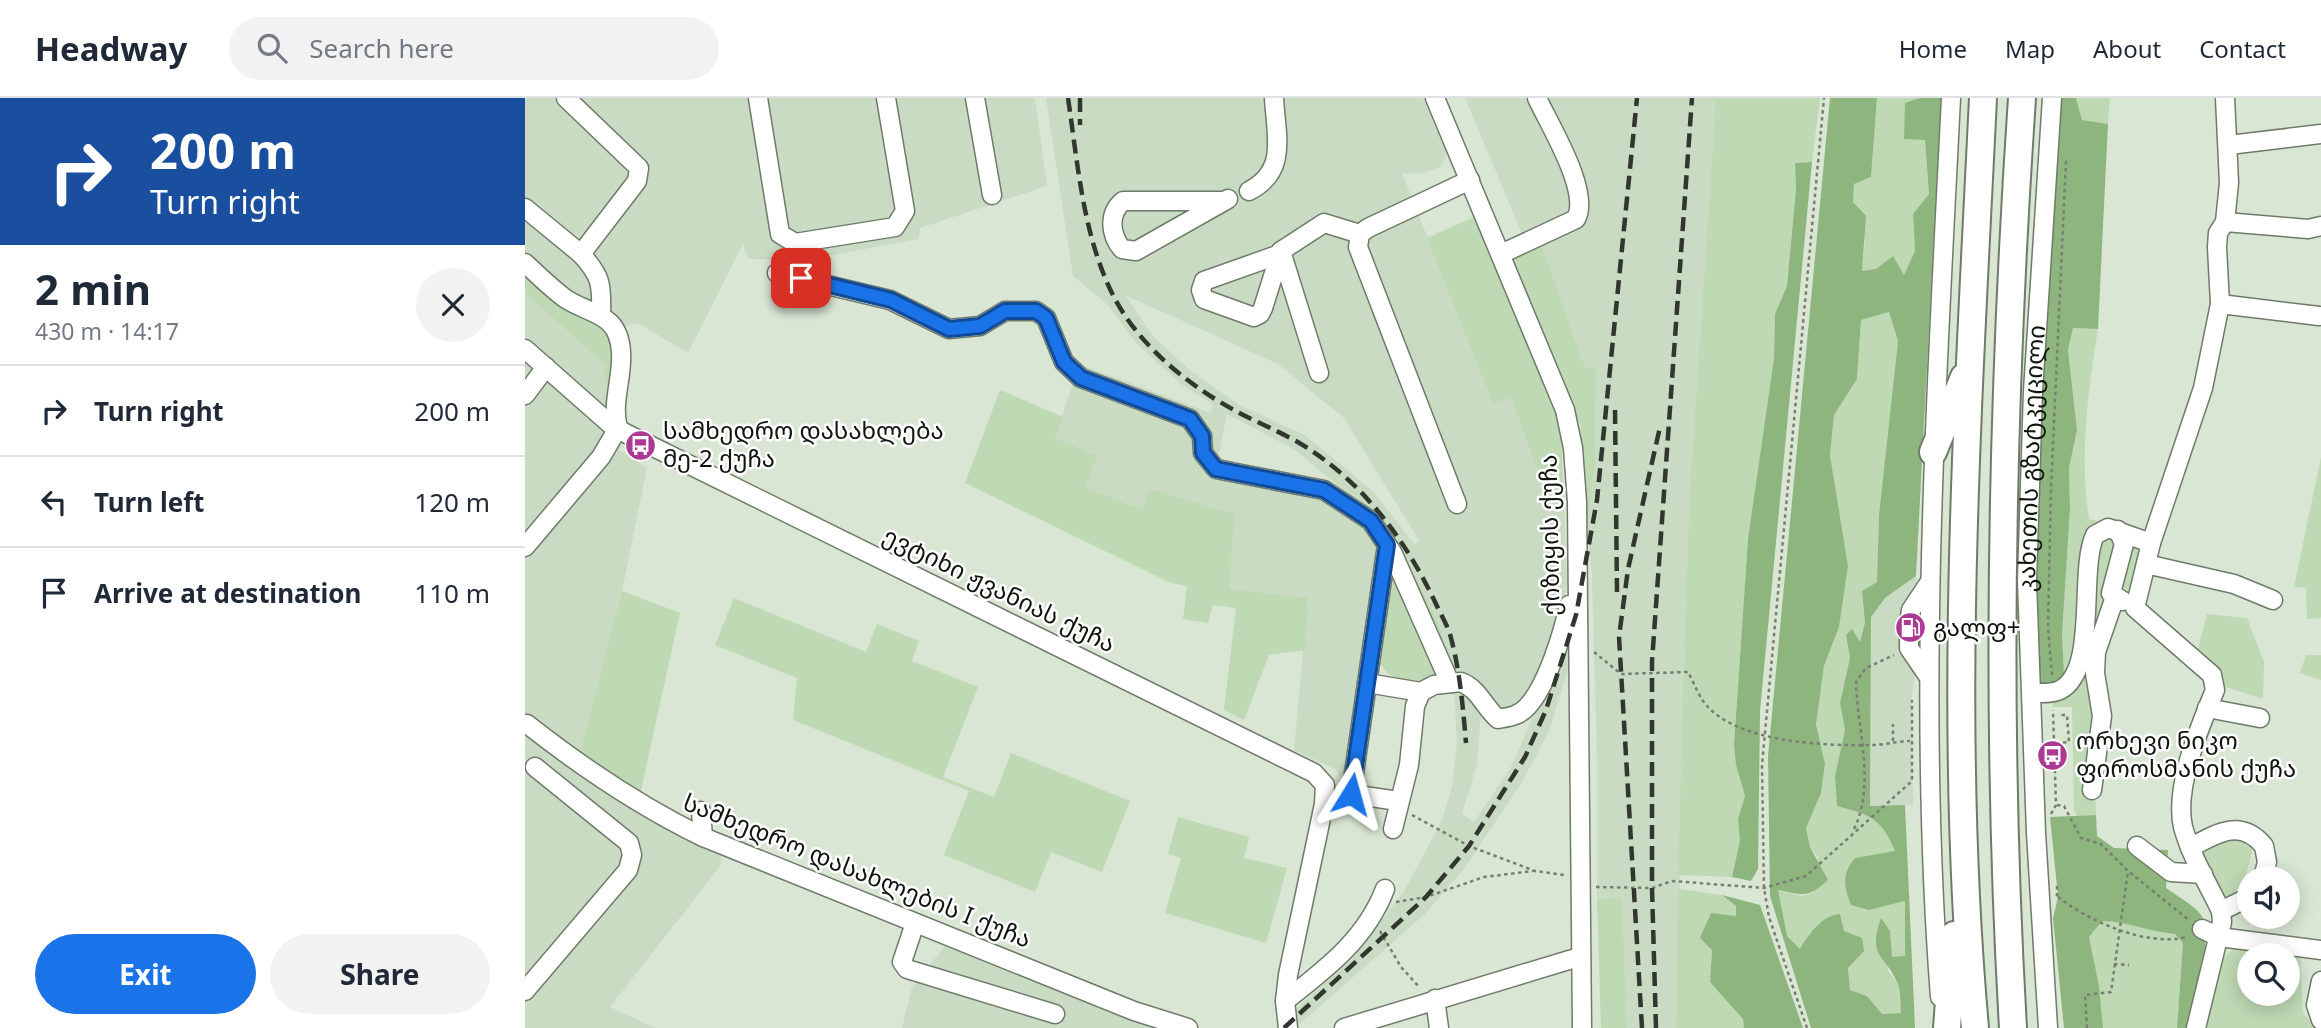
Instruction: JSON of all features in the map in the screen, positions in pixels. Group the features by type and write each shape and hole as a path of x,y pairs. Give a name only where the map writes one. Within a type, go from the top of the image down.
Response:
{"highway":[{"path":"1975,1028 1963,832 1960,620 1983,98"},
{"name":"კახეთის გზატკეცილი","path":"2014,1028 2003,831 2000,674 2012,252 2022,98"},
{"path":"1933,453 1970,363"},
{"path":"1944,1028 1963,832"}],"street":[{"path":"566,98 639,168 637,181 581,254"},
{"path":"758,98 780,234 795,243 895,227 905,211 886,98"},
{"path":"975,98 992,195"},
{"path":"1249,191 1265,183 1274,168 1277,153 1274,98"},
{"name":"ქიზიყის ქუჩა","path":"1435,98 1565,410 1573,448 1582,1028"},
{"path":"1501,254 1576,219 1580,212 1580,190 1537,98"},
{"path":"1944,1028 1933,915 1928,676 1933,453 1951,98"},
{"name":"კახეთის გზატკეცილი","path":"2048,1028 2036,833 2027,567 2033,391 2052,98"},
{"path":"2196,1028 2219,937 2221,911 2190,848 2183,825 2182,809 2189,756 2215,690 2212,675 2135,608 2151,543 2203,388 2220,304 2217,247 2218,233 2225,222 2229,145 2225,98"},
{"path":"2229,145 2321,134"},
{"path":"1281,252 1260,314 1254,317 1204,299 1201,290 1203,281 1281,252 1324,223 1360,234 1470,180"},
{"path":"1226,200 1136,251 1122,249 1115,240 1112,223 1115,208 1123,201 1226,200"},
{"path":"525,208 581,254 598,272 602,291 601,314"},
{"path":"2225,222 2308,229 2321,226"},
{"path":"1360,234 1358,247 1457,504"},
{"path":"1281,252 1319,373"},
{"path":"525,263 566,299 601,314 619,338 621,369 615,418 618,428 601,457 525,547"},
{"path":"777,273 891,300 949,329 980,326 1005,311 1036,311 1046,318 1064,362 1081,378 1190,419 1202,436 1203,453 1216,469 1324,490 1371,521 1387,545 1450,683"},
{"path":"2220,304 2319,316"},
{"name":"ევტიხი ჟვანიას ქუჩა","path":"525,349 618,428 1314,774 1325,785 1324,804 1285,1001 1288,1028"},
{"path":"525,395 546,368"},
{"path":"2033,693 2052,692 2063,688 2072,679 2080,658 2090,545 2100,531 2118,530 2151,543"},
{"path":"2092,790 2102,716 2095,673 2096,652 2115,597 2112,585 2123,544 2118,530"},
{"path":"1387,545 1351,794 1397,805"},
{"path":"2145,564 2234,584 2273,600"},
{"path":"1367,683 1421,692 1434,685 1468,685 1498,719 1515,716 1529,705 1560,643 1577,575"},
{"path":"1928,676 1909,635 1911,610 1929,583"},
{"path":"2115,597 2122,601 2136,599"},
{"path":"1393,829 1409,765 1415,706 1421,692"},
{"path":"2207,708 2260,718"},
{"name":"სამხედრო დასახლების I ქუჩა","path":"527,724 638,804 703,837 1134,1011 1186,1028"},
{"path":"525,991 628,870 632,855 629,843 530,772 554,745"},
{"path":"701,811 703,837"},
{"path":"2190,848 2233,828 2248,831 2264,846 2266,866"},
{"path":"2137,846 2171,872 2203,874"},
{"path":"2221,911 2237,903"},
{"path":"1285,1001 1330,965 1379,904"},
{"path":"915,923 902,962 907,969 1055,1014"},
{"path":"2202,929 2219,937 2321,950"},
{"path":"1344,1028 1579,957"},
{"path":"2321,981 2316,1004 2321,1020"},
{"path":"1431,1000 1439,1028"}],"path":[{"path":"1807,1028 1769,916 1764,888 1763,736 1824,98"},
{"path":"2050,817 2056,805 2056,743 2048,627 2051,488 2066,154"},
{"path":"1853,832 1863,804 1863,745 1856,682 1866,668 1909,635"},
{"path":"1577,653 1592,651 1621,674 1688,672 1705,703 1737,727 1763,736 1863,745 1911,741"},
{"path":"1397,805 1469,846 1535,871 1579,877 1599,889 1652,888 1672,881 1764,888 1806,876 1827,860 1853,832 1912,781 1912,706"},
{"path":"2056,743 2069,742 2067,715 2060,715"},
{"path":"1893,724 1893,741"},
{"path":"2056,805 2064,806 2081,838 2101,844 2128,871 2202,929 2186,938 2165,941 2140,938 2117,930 2058,897"},
{"path":"1431,1000 1401,967 1379,904 1426,897 1484,877 1535,871"},
{"path":"2087,1028 2085,995 2111,992 2117,930 2128,871"},
{"path":"2056,908 2057,884"},
{"path":"2113,964 2129,965"}],"shaded area":[{"path":"525,98 1035,98 1047,186 920,228 919,239 805,260 749,259 743,244 688,353 638,323 622,327 576,298 525,256"},
{"path":"1046,98 1423,98 1447,154 1440,167 1421,174 1402,173 1493,402 1511,397 1549,506 1564,500 1567,585 1560,627 1521,705 1508,709 1498,707 1483,690 1477,764 1462,814 1474,822 1510,769 1559,658 1576,595 1577,639 1550,729 1522,782 1464,869 1425,914 1295,1028 1286,1018 1352,959 1405,890 1442,820 1452,787 1457,744 1453,671 1375,516 1294,449 1227,414 1215,474 1324,496 1368,527 1376,538 1378,559 1346,784 1335,769 1294,750 1308,599 1229,589 1151,489 1142,509 1084,488 1055,438 1079,364 1211,413 1212,404 1181,384 1136,343 1107,304 1073,276","holes":["1125,295 1278,364 1344,418 1420,542 1414,544 1374,492 1305,435 1241,406 1193,373 1153,336"]},
{"path":"1465,98 1716,98 1689,503 1676,1028 1627,1028 1622,897 1597,899 1597,760 1592,576 1587,530 1595,464 1585,369 1541,245 1529,250"},
{"path":"1716,98 1820,98 1812,162 1795,163 1796,189 1787,286 1775,314 1774,358 1748,539 1734,745 1736,765 1745,796 1738,819 1740,841 1732,877 1678,875 1689,503"},
{"path":"1877,98 1920,98 1904,138 1925,140 1929,195 1913,214 1915,251 1904,275 1876,269 1862,271 1865,242 1853,202 1854,183 1871,177"},
{"path":"2076,98 2110,98 2108,124 2082,121"},
{"path":"1474,217 1556,409 1561,437 1564,500 1550,507 1511,397 1493,403 1427,238"},
{"path":"1541,244 1585,368 1596,369 1595,464 1587,530 1580,423 1511,260"},
{"path":"525,269 614,337 609,403 603,363 525,293"},
{"path":"525,293 603,363 609,403 624,421 619,450 647,468 622,591 575,770 721,851 721,865 610,1007 655,1028 525,1028"},
{"path":"1889,312 1898,341 1879,515 1877,582 1862,591 1865,623 1860,644 1846,635 1850,658 1840,703 1845,730 1835,776 1838,806 1874,820 1885,832 1895,852 1855,858 1869,910 1905,901 1905,957 1892,958 1890,931 1888,971 1899,985 1901,1013 1882,1014 1867,996 1850,990 1848,968 1864,951 1800,950 1786,936 1777,890 1801,896 1813,893 1818,857 1810,847 1806,828 1821,793 1825,764 1816,724 1824,666 1839,627 1848,566 1830,455 1834,415 1857,379 1861,320"},
{"path":"2073,328 2098,329 2088,400 2085,471 2089,519 2101,522 2091,530 2076,639 2064,674 2062,635 2070,509 2069,468 2077,430 2068,350"},
{"path":"1000,390 1063,417 1055,438 1097,456 1085,488 1142,509 1150,489 1234,514 1229,589 1308,598 1305,650 1269,655 1244,720 1224,710 1236,608 1213,605 1208,623 1183,619 1187,586 1171,583 965,483"},
{"path":"2321,457 2321,618 2307,619 2306,588 2294,587"},
{"path":"1375,516 1422,589 1440,629 1453,671"},
{"path":"2109,536 2118,545 2094,697 2096,815 2077,816 2074,810 2072,707 2053,707 2053,699 2074,680 2095,545"},
{"path":"2131,545 2138,547 2140,552 2132,588 2128,590 2121,585"},
{"path":"1392,563 1439,675 1423,682 1397,679 1383,668 1379,660"},
{"path":"1916,576 1924,620 1912,695 1913,805 1870,806 1871,617 1885,598"},
{"path":"622,591 680,613 639,799 579,755"},
{"path":"734,598 866,652 877,624 919,641 912,661 978,687 943,777 994,797 1011,753 1130,801 1102,872 1051,852 1035,892 944,855 969,791 793,720 797,678 715,645"},
{"path":"2207,614 2247,618 2264,662 2263,699 2223,686 2196,656"},
{"path":"2306,655 2321,655 2321,680 2300,673"},
{"path":"1178,817 1249,837 1244,858 1287,868 1266,943 1165,913 1181,858 1168,854"},
{"path":"2229,839 2247,841 2252,847 2249,866 2237,866 2237,889 2232,894 2221,896 2207,871 2204,851 2207,845"},
{"path":"1678,889 1722,895 1736,906 1737,916 1722,916 1712,950 1710,982 1744,1019 1744,1028 1676,1028"},
{"path":"1622,897 1627,1028 1601,1028 1597,899"},
{"path":"2102,921 2175,934 2183,943 2177,1028 2101,1028 2099,986 2089,937"},
{"path":"946,945 1155,1028 902,1028 912,987"},
{"path":"2237,949 2237,1006 2300,1006 2300,954 2303,1013 2316,1028 2204,1028 2213,978 2224,957"}],"green space":[{"path":"1830,98 1877,98 1871,177 1854,184 1853,202 1866,216 1862,271 1876,269 1893,256 1904,275 1915,251 1913,214 1929,194 1925,140 1904,139 1905,103 1920,98 1941,98 1916,576 1885,598 1871,617 1870,806 1905,805 1915,1028 1811,1028 1770,896 1768,756","holes":["1889,312 1898,341 1879,515 1877,582 1862,591 1865,623 1860,642 1852,629 1846,635 1850,658 1840,703 1845,730 1835,776 1837,806 1867,815 1874,820 1885,831 1895,851 1855,858 1847,870 1845,881 1851,905 1869,910 1905,901 1905,956 1892,957 1890,931 1881,918 1877,931 1879,955 1893,974 1900,991 1901,1013 1882,1014 1867,996 1850,990 1848,968 1864,951 1862,938 1844,931 1840,914 1833,915 1811,932 1800,949 1787,936 1778,890 1805,894 1828,880 1810,847 1806,828 1821,793 1825,764 1816,724 1824,666 1839,627 1848,566 1830,455 1834,415 1857,379 1861,320"]},
{"path":"2058,98 2076,98 2082,120 2108,124 2098,329 2073,328 2068,350 2077,430 2069,468 2070,509 2062,635 2064,674 2057,685 2035,687 2040,394"},
{"path":"1812,162 1760,711 1758,869 1751,881 1732,877 1740,841 1738,819 1745,796 1736,765 1734,745 1748,539 1774,358 1775,314 1787,286 1796,189 1795,163"},
{"path":"2096,815 2097,836 2114,848 2168,850 2166,888 2201,915 2206,938 2198,987 2187,1028 2177,1028 2183,943 2175,934 2102,921 2089,937 2099,986 2103,1028 2064,1028 2053,918 2058,897 2050,817"},
{"path":"1722,895 1760,905 1803,1028 1744,1028 1743,1019 1710,982 1712,950 1700,938 1711,913 1736,916 1736,906"}],"railway":[{"path":"1068,98 1089,226 1104,276 1125,316 1167,363 1200,389 1296,441 1341,473 1395,533 1424,580 1448,629 1459,677 1466,743"},
{"path":"1080,98 1080,125"},
{"path":"1284,1028 1426,897 1469,846 1525,757 1546,710 1576,615 1597,500 1637,98"},
{"path":"1656,1028 1652,888 1652,662 1692,98"},
{"path":"1615,410 1617,592"},
{"path":"1642,1028 1619,637 1628,569 1660,427"}],"place":[{"name":"სამხედრო დასახლება მე-2 ქუჩა","path":"640,445"},
{"name":"გალფ+","path":"1910,628"},
{"name":"ორხევი ნიკო ფიროსმანის ქუჩა","path":"2053,755"}],"route":[{"path":"801,278 891,300 928,321 949,329 980,326 1005,311 1036,311 1046,318 1064,362 1081,378 1190,419 1202,436 1203,453 1216,469 1324,490 1371,521 1387,545 1351,794"}]}
